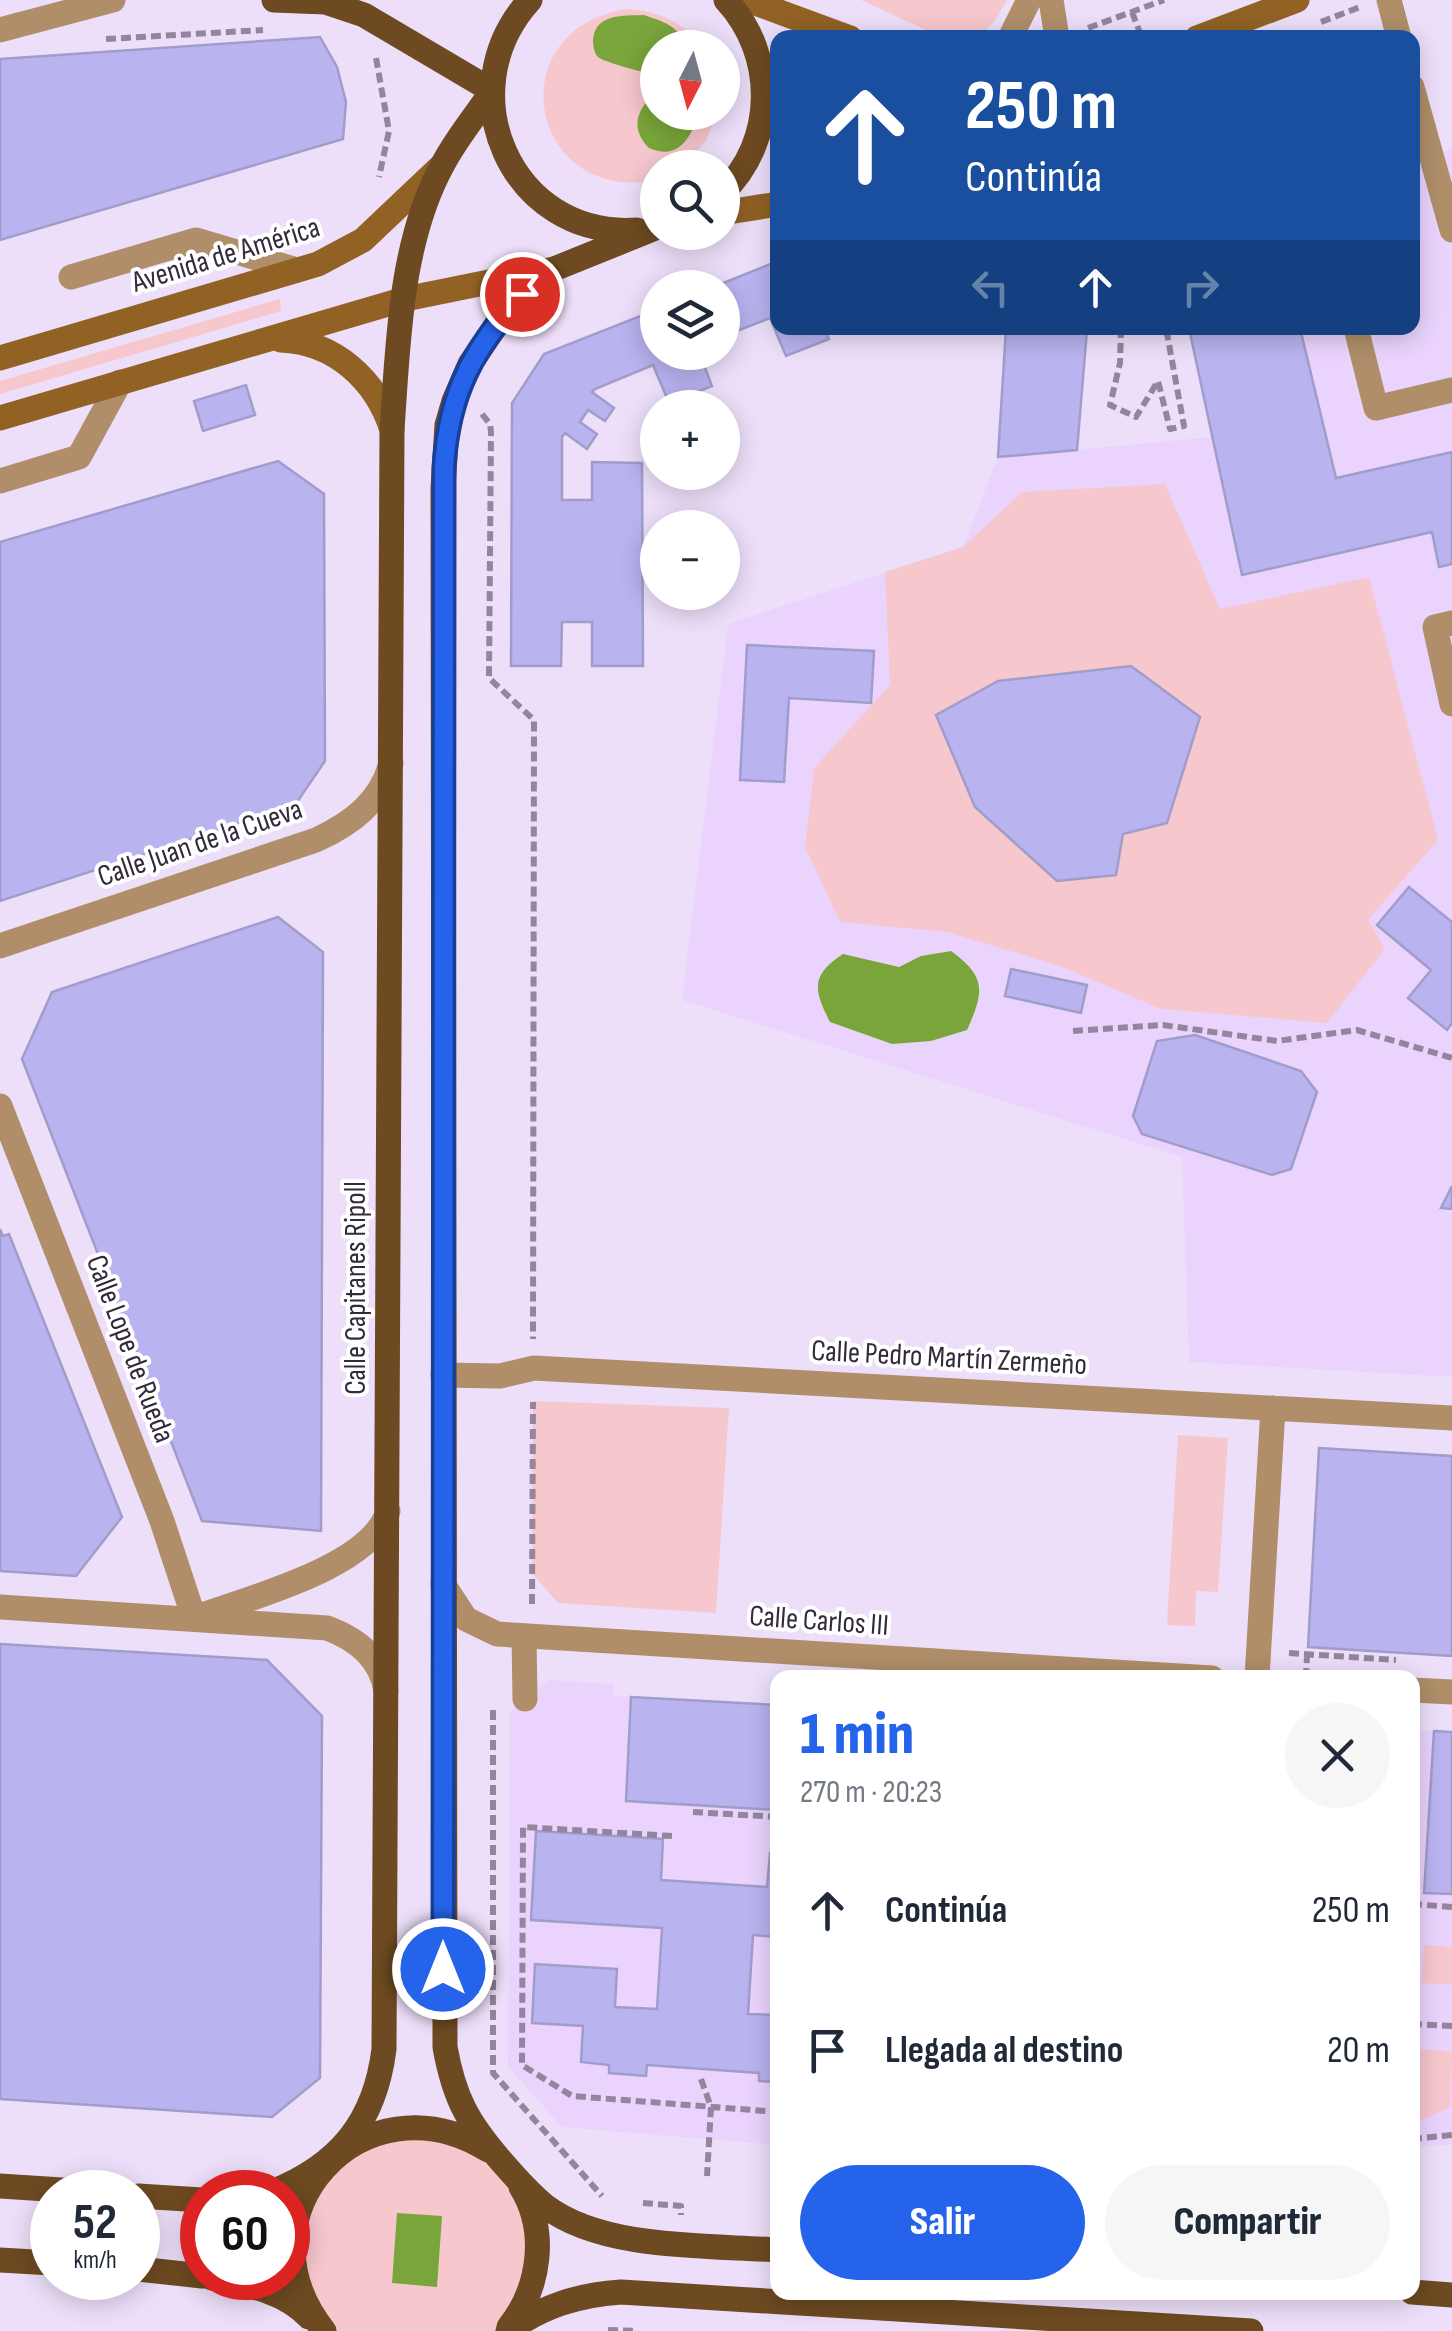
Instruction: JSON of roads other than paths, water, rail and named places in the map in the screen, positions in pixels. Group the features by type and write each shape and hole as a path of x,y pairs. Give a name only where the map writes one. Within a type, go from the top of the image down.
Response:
{"main road":[{"path":"274,0 306,0 364,15 491,91"},
{"path":"511,0 491,91 496,130 508,159 544,202 576,220 600,228 640,229"},
{"path":"507,30 530,0"},
{"path":"726,0 752,40 761,66 764,94 762,122 740,172"},
{"path":"747,0 828,30"},
{"path":"1219,30 1297,0"},
{"name":"Calle Capitanes Ripoll","path":"323,2331 300,2291 293,2266 292,2238 308,2188 366,2113 376,2094 383,2060 386,2008 394,392 414,244 442,164 491,91"},
{"name":"Avenida de América","path":"0,358 318,264 362,240 442,164"},
{"path":"740,210 770,205"},
{"path":"0,418 405,299 554,269 640,234"},
{"path":"507,2331 530,2292 538,2244 526,2196 461,2109 444,2047 443,488 447,425 465,406 470,364 522,294 554,269"},
{"path":"261,340 301,342 333,352 372,388 392,430"},
{"path":"310,2173 363,2138 384,2130 427,2126 470,2140 489,2151 547,2207 575,2223 601,2232 680,2243 770,2249"},
{"path":"0,2186 30,2188"},
{"path":"0,2260 30,2262"},
{"path":"507,2331 567,2300 621,2292 1251,2331"},
{"path":"1420,2292 1452,2294"},
{"path":"288,2300 302,2308 323,2331"}],"street":[{"path":"0,30 113,0"},
{"path":"1014,30 1029,0"},
{"path":"1051,0 1056,30"},
{"path":"1388,0 1397,30"},
{"path":"1420,112 1447,196 1452,230"},
{"path":"71,277 196,240 296,270"},
{"path":"1358,335 1376,408 1452,390"},
{"path":"0,481 79,458 120,382"},
{"path":"1443,625 1452,704"},
{"name":"Calle Juan de la Cueva","path":"0,946 316,840 354,819 386,782 391,763"},
{"name":"Calle Lope de Rueda","path":"0,1106 162,1521 194,1618"},
{"name":"Calle Pedro Martín Zermeño","path":"443,1375 500,1376 534,1368 1452,1418"},
{"path":"1257,1670 1272,1408"},
{"path":"194,1618 312,1575 367,1541 386,1520 388,1511"},
{"name":"Calle Carlos III","path":"443,1584 466,1618 497,1634 1081,1670"},
{"path":"0,1606 312,1624 344,1634 364,1648 376,1662 388,1699"},
{"path":"524,1636 524,1700"},
{"path":"1420,1690 1452,1692"}]}
